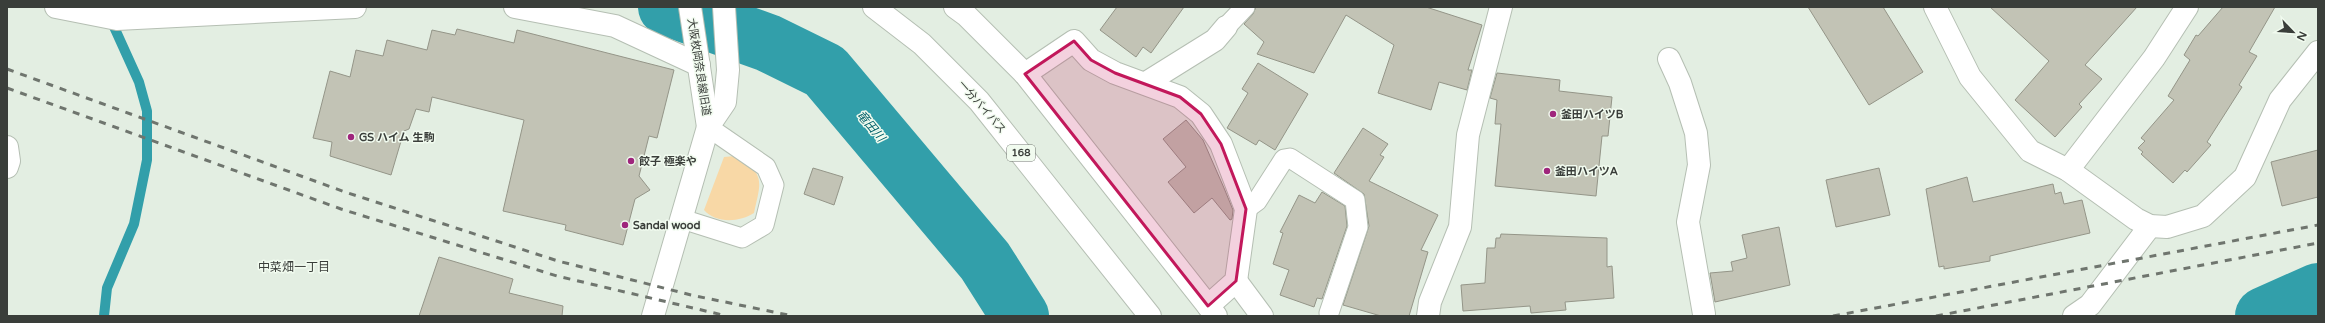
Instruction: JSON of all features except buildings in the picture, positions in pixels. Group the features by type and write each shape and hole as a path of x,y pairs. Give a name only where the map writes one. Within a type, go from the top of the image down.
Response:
{"main road":[{"path":"56,7 117,19 355,7"},
{"path":"515,7 615,26 699,65"},
{"name":"大阪枚岡奈良線旧道","path":"690,7 708,127"},
{"name":"大阪枚岡奈良線旧道","path":"653,316 708,127 725,102 728,70 724,7"},
{"name":"一分バイパス","path":"874,7 922,44 979,101 1150,316"},
{"path":"955,7 966,15 1025,74 1212,311 1236,281 1246,209 1221,144 1201,114 1180,97 1146,82 1115,73 1091,60 1074,40 1025,74"},
{"path":"1428,316 1430,302 1460,227 1468,136 1501,7"},
{"path":"1935,7 1970,77 2030,151 2068,170 2136,219 2150,226 2167,227 2203,216 2245,176 2280,100 2318,52"},
{"path":"2068,170 2154,58 2187,7"},
{"path":"1146,82 1215,40 1226,27"},
{"path":"1669,59 1680,83 1696,133 1699,165 1688,222 1705,314"},
{"path":"7,147 10,161 7,167"},
{"path":"2074,316 2090,305 2150,226"},
{"path":"1236,281 1262,316"}],"lane":[{"path":"1226,27 1245,7"},
{"path":"682,219 742,238 764,225 774,185 766,167 708,127"},
{"path":"1246,209 1257,201 1284,159 1290,158 1355,200 1358,227 1328,313"}],"highlighted area":[{"path":"1074,41 1091,60 1115,73 1180,97 1201,114 1221,144 1246,209 1236,281 1208,306 1025,74"}],"shaded area":[{"path":"735,156 752,168 759,179 754,213 735,220 715,218 704,210 724,157"}],"waterway":[{"name":"竜田川","path":"667,7 768,43 825,71 985,261 1020,316"},
{"path":"104,316 107,288 134,224 147,160 147,111 139,82 110,18"},
{"name":"竜田川","path":"2264,316 2318,292"}],"railway":[{"path":"7,69 345,192 558,261 691,295 793,316"},
{"path":"7,88 341,209 557,276 727,316"},
{"path":"1833,316 2318,225"},
{"path":"1936,316 2318,243"}],"place":[{"name":"釜田ハイツB","path":"1553,114"},
{"name":"GS ハイム 生駒","path":"351,137"},
{"name":"餃子 極楽や","path":"631,161"},
{"name":"釜田ハイツA","path":"1547,171"},
{"name":"Sandal wood","path":"625,225"}],"district":[{"name":"中菜畑一丁目","path":"294,267"}]}
